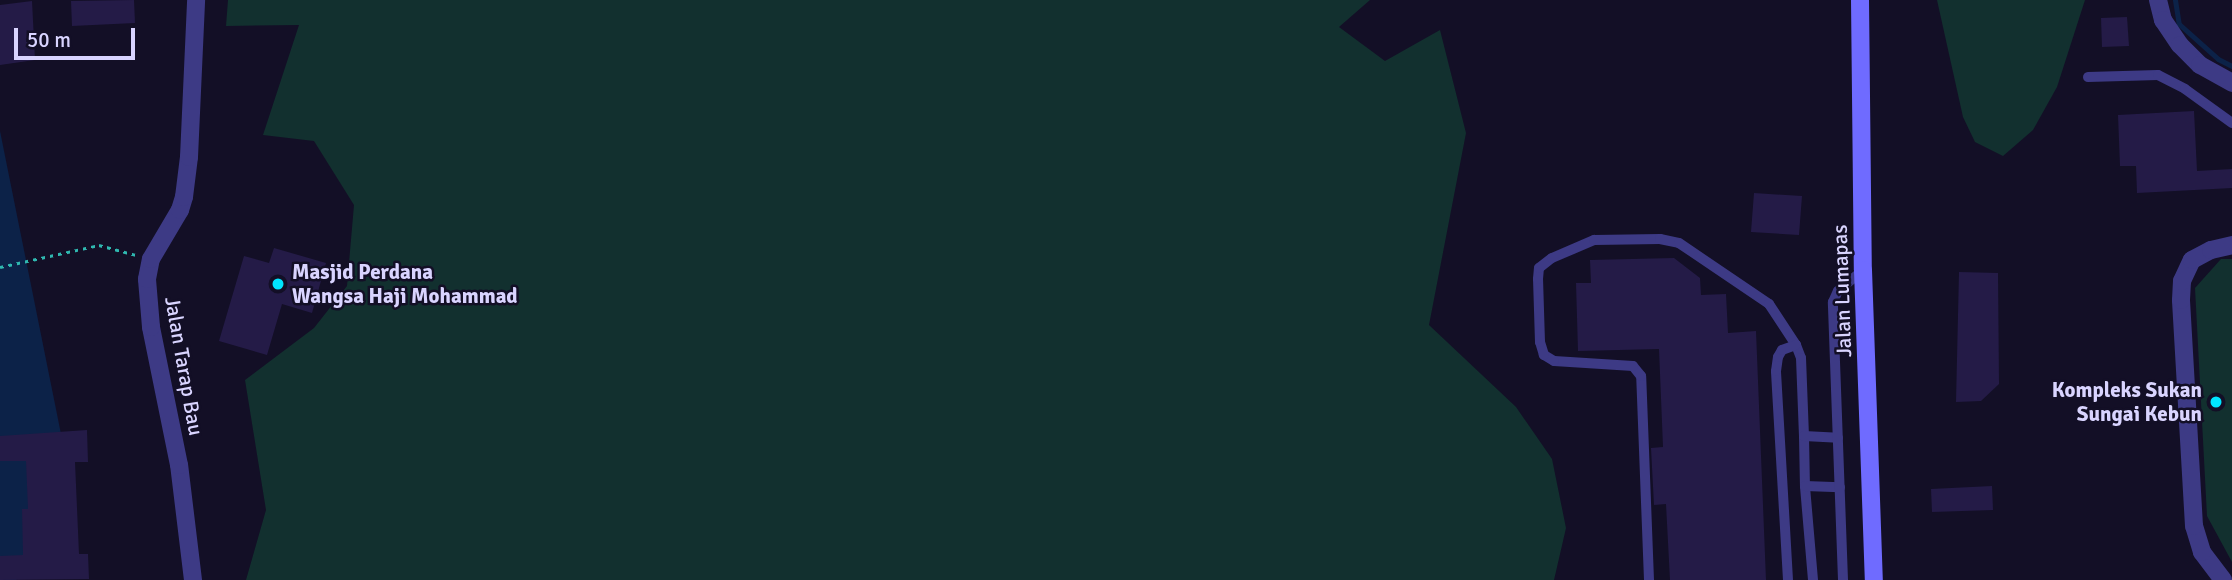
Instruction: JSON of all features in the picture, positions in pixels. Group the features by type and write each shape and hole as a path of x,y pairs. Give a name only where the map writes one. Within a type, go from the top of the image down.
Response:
{"main road":[{"name":"Jalan Lumapas","path":"1860,0 1863,270 1874,580"}],"street":[{"name":"Jalan Tarap Bau","path":"193,580 179,465 150,317 147,279 151,259 184,197 189,157 196,0"},
{"path":"2158,0 2163,20 2180,46 2200,65 2232,83"},
{"path":"2223,580 2202,552 2194,526 2181,300 2182,281 2192,260 2211,250 2232,245"}],"lane":[{"path":"2088,77 2158,75 2185,89 2232,123"},
{"path":"1649,580 1642,376 1633,366 1554,362 1544,355 1540,342 1539,268 1552,258 1594,240 1660,239 1679,243 1769,304 1796,345 1801,358 1805,486 1813,580"},
{"path":"1843,580 1833,302 1838,291 1863,270"},
{"path":"1788,580 1776,371 1778,356 1782,350 1796,345"},
{"path":"1804,436 1838,438"},
{"path":"1805,486 1840,487"}],"path":[{"path":"0,267 99,245 151,259"}],"green space":[{"path":"228,0 1370,0 1339,27 1385,61 1440,30 1466,133 1429,325 1516,407 1552,459 1566,528 1554,580 246,580 266,510 245,380 314,328 347,286 354,205 314,141 263,135 299,25 226,26"},
{"path":"1937,0 2085,0 2057,87 2033,130 2003,156 1975,142 1963,117"},
{"name":"Kompleks Sukan Sungai Kebun","path":"2221,259 2232,259 2232,562 2207,516 2195,288"}],"water":[{"path":"0,131 61,434 16,580 0,580"}],"building":[{"path":"134,0 135,23 72,26 71,1"},
{"path":"32,1 35,60 0,65 0,5"},
{"path":"2127,17 2129,46 2102,47 2101,18"},
{"path":"2194,111 2197,171 2232,169 2232,188 2137,193 2136,166 2120,166 2118,115"},
{"path":"1754,193 1802,196 1799,235 1751,232"},
{"name":"Masjid Perdana Wangsa Haji Mohammad","path":"274,248 326,263 312,313 282,304 267,355 219,341 244,256 269,263"},
{"path":"1674,258 1700,278 1701,295 1726,294 1728,333 1756,331 1766,580 1670,580 1666,504 1654,505 1651,448 1663,447 1659,349 1578,351 1576,283 1591,283 1590,260"},
{"path":"1959,272 1998,273 1999,384 1981,401 1956,402"},
{"path":"87,430 88,462 75,462 79,554 88,554 89,579 0,580 0,556 23,555 22,509 28,509 26,461 0,461 0,436"},
{"path":"1992,486 1993,510 1932,512 1931,489"}],"waterway":[{"path":"2175,0 2179,24 2218,59 2232,66"}],"place":[{"name":"Masjid Perdana Wangsa Haji Mohammad","path":"278,284"},
{"name":"Kompleks Sukan Sungai Kebun","path":"2216,402"}]}
